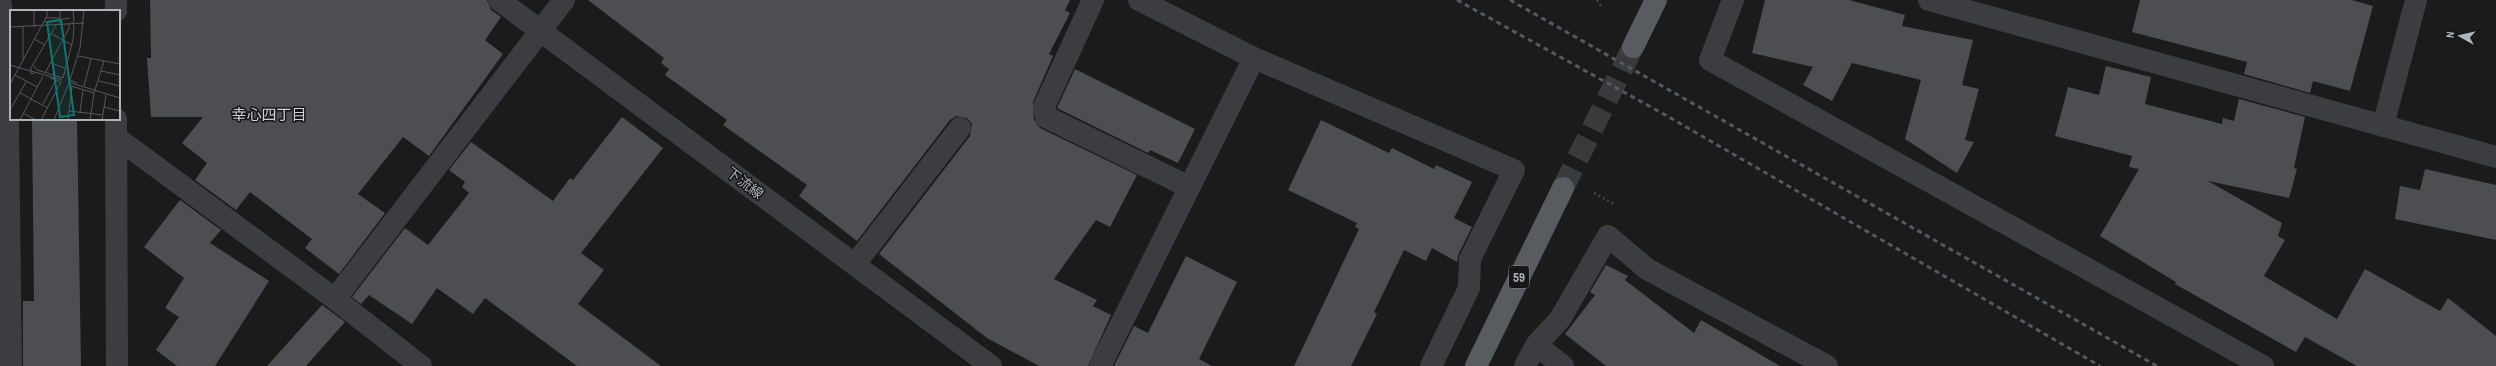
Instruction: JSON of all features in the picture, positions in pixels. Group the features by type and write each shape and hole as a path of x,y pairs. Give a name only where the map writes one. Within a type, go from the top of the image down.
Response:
{"main road":[{"path":"1633,46 1656,0"},
{"name":"59","path":"1476,366 1563,188"}],"street":[{"path":"0,0 7,46 11,366"},
{"name":"下流線","path":"499,0 991,366"},
{"path":"335,299 542,31 564,0"},
{"path":"1092,0 1044,107 1046,117 1189,187"},
{"path":"1139,0 1254,58 1514,170 1470,259 1469,288 1431,366"},
{"path":"1733,0 1710,60 2263,366"},
{"path":"1929,0 2496,157"},
{"path":"2383,126 2416,0"},
{"path":"1100,366 1254,58"},
{"path":"116,128 421,366"},
{"path":"116,128 117,366"},
{"path":"855,264 960,128"},
{"path":"1525,366 1536,345 1560,319 1608,236 1646,269 1827,366"},
{"path":"1536,345 1562,366"}],"path":[{"path":"1597,0 1600,6"}],"building":[{"path":"150,0 487,0 491,10 501,17 485,40 503,54 429,156 403,137 358,194 385,213 339,274 305,248 312,239 250,192 236,210 195,180 207,163 182,143 203,117 151,117 147,58 151,58"},
{"path":"588,0 1070,0 1065,10 1070,13 1049,54 1053,56 1033,102 1034,120 1040,128 1137,175 1110,227 1096,220 1054,279 1097,300 1093,306 1111,315 1088,366 1039,366 987,338 879,254 970,136 972,124 967,118 956,116 950,120 857,241 799,196 807,185 723,125 727,120 665,75 669,69 661,63 664,58"},
{"path":"1765,0 1849,0 1905,15 1902,26 1973,40 1962,85 1979,89 1965,140 1974,142 1957,173 1905,139 1921,80 1852,63 1832,101 1803,85 1813,67 1752,53"},
{"path":"2140,0 2352,0 2373,6 2350,91 2313,81 2310,93 2244,74 2247,62 2132,32"},
{"path":"2106,66 2151,77 2145,104 2222,124 2223,118 2234,121 2239,99 2305,117 2294,168 2297,169 2289,198 2208,181 2282,223 2278,236 2285,240 2264,276 2337,319 2365,269 2440,311 2448,298 2496,336 2496,366 2357,366 2305,337 2296,352 2175,284 2176,282 2100,236 2139,169 2129,167 2132,156 2055,136 2068,87 2099,95"},
{"path":"1075,69 1195,129 1178,163 1150,150 1148,153 1057,108"},
{"path":"622,117 663,148 581,253 604,270 578,304 661,366 577,366 485,298 473,314 437,288 412,324 369,295 361,304 352,297 405,228 428,245 469,193 462,187 465,182 449,170 471,142 553,201 570,178 573,180"},
{"path":"32,120 77,120 81,366 23,366 23,301 34,301"},
{"path":"1321,120 1389,153 1392,148 1434,169 1436,165 1472,182 1454,218 1472,227 1459,253 1457,262 1432,248 1426,261 1404,250 1374,312 1377,314 1351,366 1294,366 1359,229 1355,227 1357,223 1288,190"},
{"path":"2425,169 2496,185 2496,240 2395,219 2400,186 2420,190"},
{"path":"180,200 221,230 210,243 269,281 215,366 177,366 156,350 179,317 165,308 184,278 144,247"},
{"path":"1186,256 1237,282 1199,359 1212,366 1114,366 1134,326 1148,333"},
{"path":"1606,265 1628,276 1625,280 1694,333 1701,320 1780,366 1606,366 1565,334 1595,295 1590,292"},
{"path":"322,305 345,322 306,366 267,366"}],"tunnel":[{"path":"1563,188 1633,47"}],"railway":[{"path":"1457,0 1669,117 2100,366"},
{"path":"1510,0 2157,366"}],"district":[{"name":"幸心四丁目","path":"269,115"}]}
